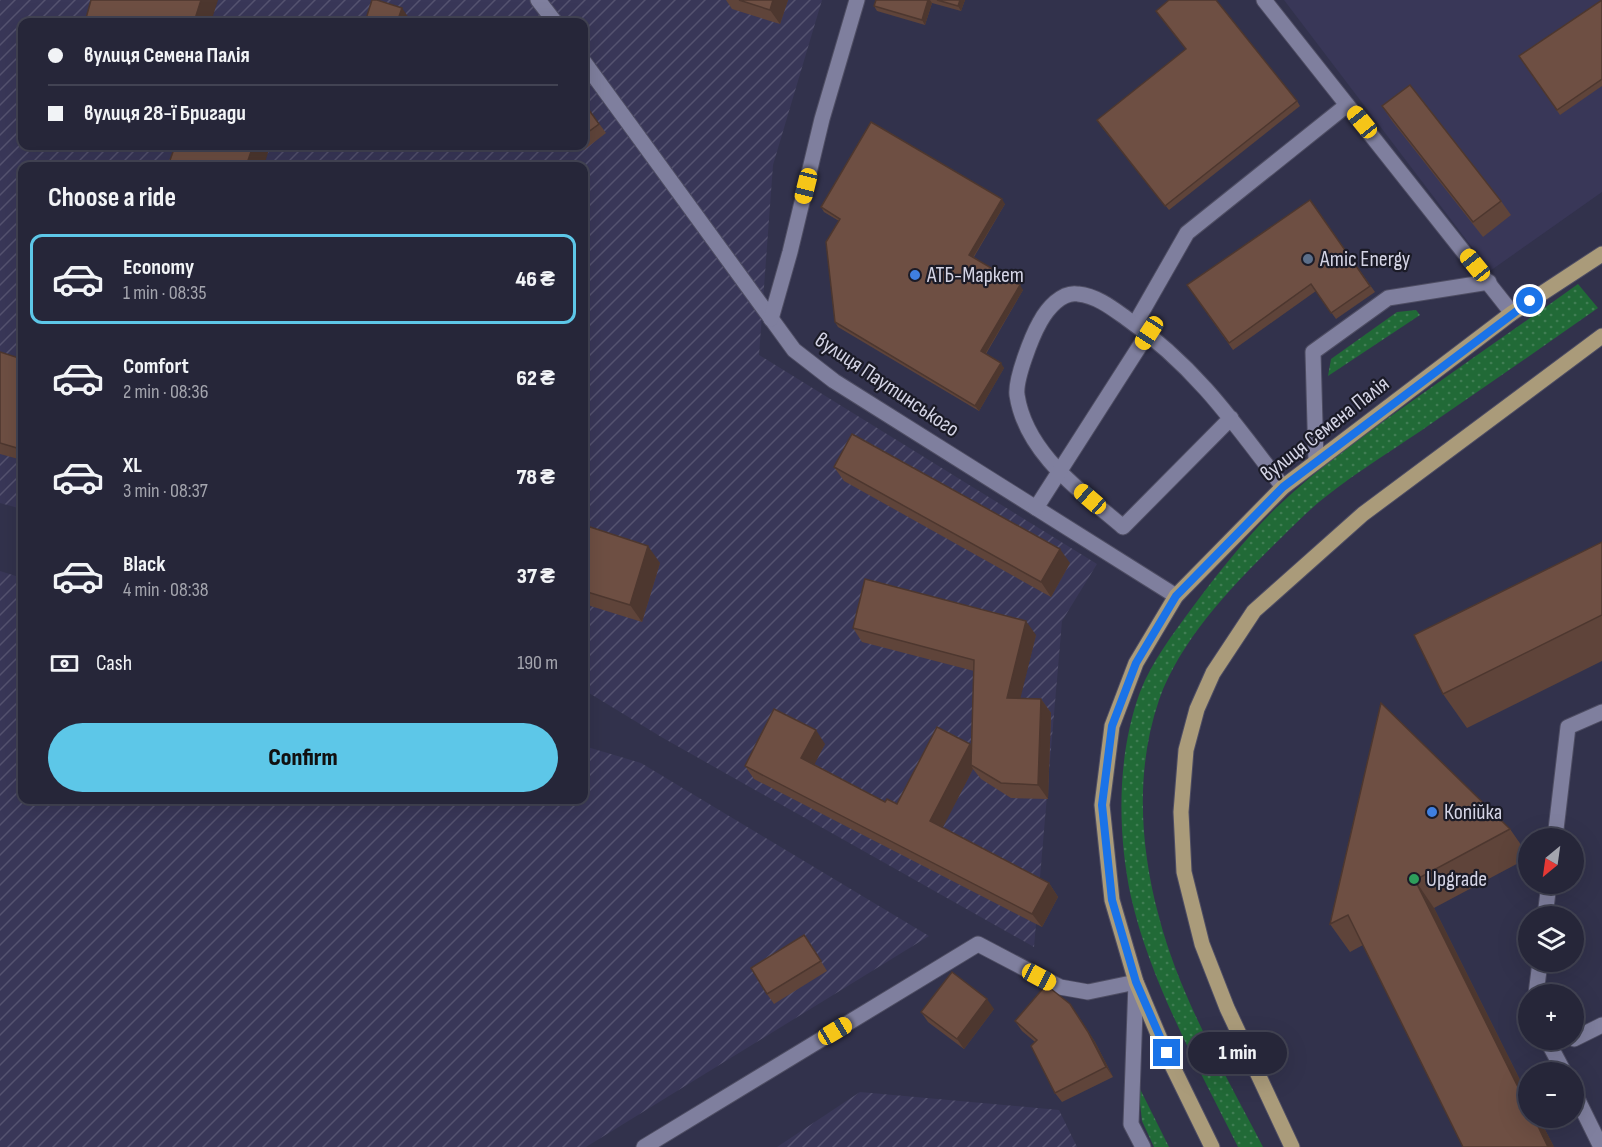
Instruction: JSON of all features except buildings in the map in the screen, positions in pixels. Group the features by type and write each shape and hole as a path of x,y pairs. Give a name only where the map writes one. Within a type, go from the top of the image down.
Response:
{"main road":[{"name":"вулиця Семена Палія","path":"1212,1147 1136,982 1112,900 1102,805 1112,726 1136,663 1176,596 1283,487 1512,313 1602,254"},
{"path":"1292,1147 1227,1008 1202,944 1184,872 1181,812 1186,750 1197,709 1213,673 1254,611 1364,514 1602,336"}],"lane":[{"path":"538,0 552,18"},
{"path":"771,319 790,252 822,119 857,0"},
{"path":"1264,0 1512,313"},
{"name":"вулиця Паутинського","path":"588,67 794,350 834,381 1176,596"},
{"path":"1135,324 1187,233 1347,105"},
{"path":"1316,461 1313,352 1388,298 1489,282"},
{"path":"1231,418 1123,527 1058,471 1028,431 1017,394 1020,371 1040,321 1058,300 1076,293 1104,302 1149,333 1188,368 1231,418 1283,487"},
{"path":"1036,508 1149,333"},
{"path":"1556,828 1568,727 1602,712"},
{"path":"644,1147 978,944 1060,987 1088,992 1136,982 1131,1124 1143,1147"},
{"path":"1584,1033 1602,1024"},
{"path":"1584,1112 1601,1147"}],"shaded area":[{"path":"0,0 822,0 773,165 759,355 1097,564 1062,621 1034,947 663,738 588,692 588,162 18,162 18,508 0,503"},
{"path":"1284,0 1602,0 1602,192 1490,271"},
{"path":"0,571 18,577 18,804 588,804 588,747 641,763 929,936 586,1147 0,1147"},
{"path":"860,1092 1059,1110 1077,1147 777,1147"}],"green space":[{"path":"1578,284 1598,308 1351,478 1313,507 1228,593 1195,633 1169,677 1159,700 1151,727 1143,781 1144,836 1148,863 1159,917 1179,977 1205,1035 1263,1147 1238,1147 1163,994 1131,897 1123,846 1123,767 1132,716 1140,692 1170,638 1192,608 1232,556 1276,508 1365,435"},
{"path":"1416,310 1420,315 1328,376 1331,359 1397,312"},
{"path":"1138,1085 1169,1147 1154,1147 1142,1121"}],"place":[{"name":"Amic Energy","path":"1308,259"},
{"name":"АТБ-Маркет","path":"915,275"},
{"name":"Копійка","path":"1432,812"},
{"name":"Upgrade","path":"1414,879"}],"route":[{"path":"1167,1053 1136,982 1112,900 1102,805 1112,726 1136,663 1176,596 1283,487 1530,301"}]}
